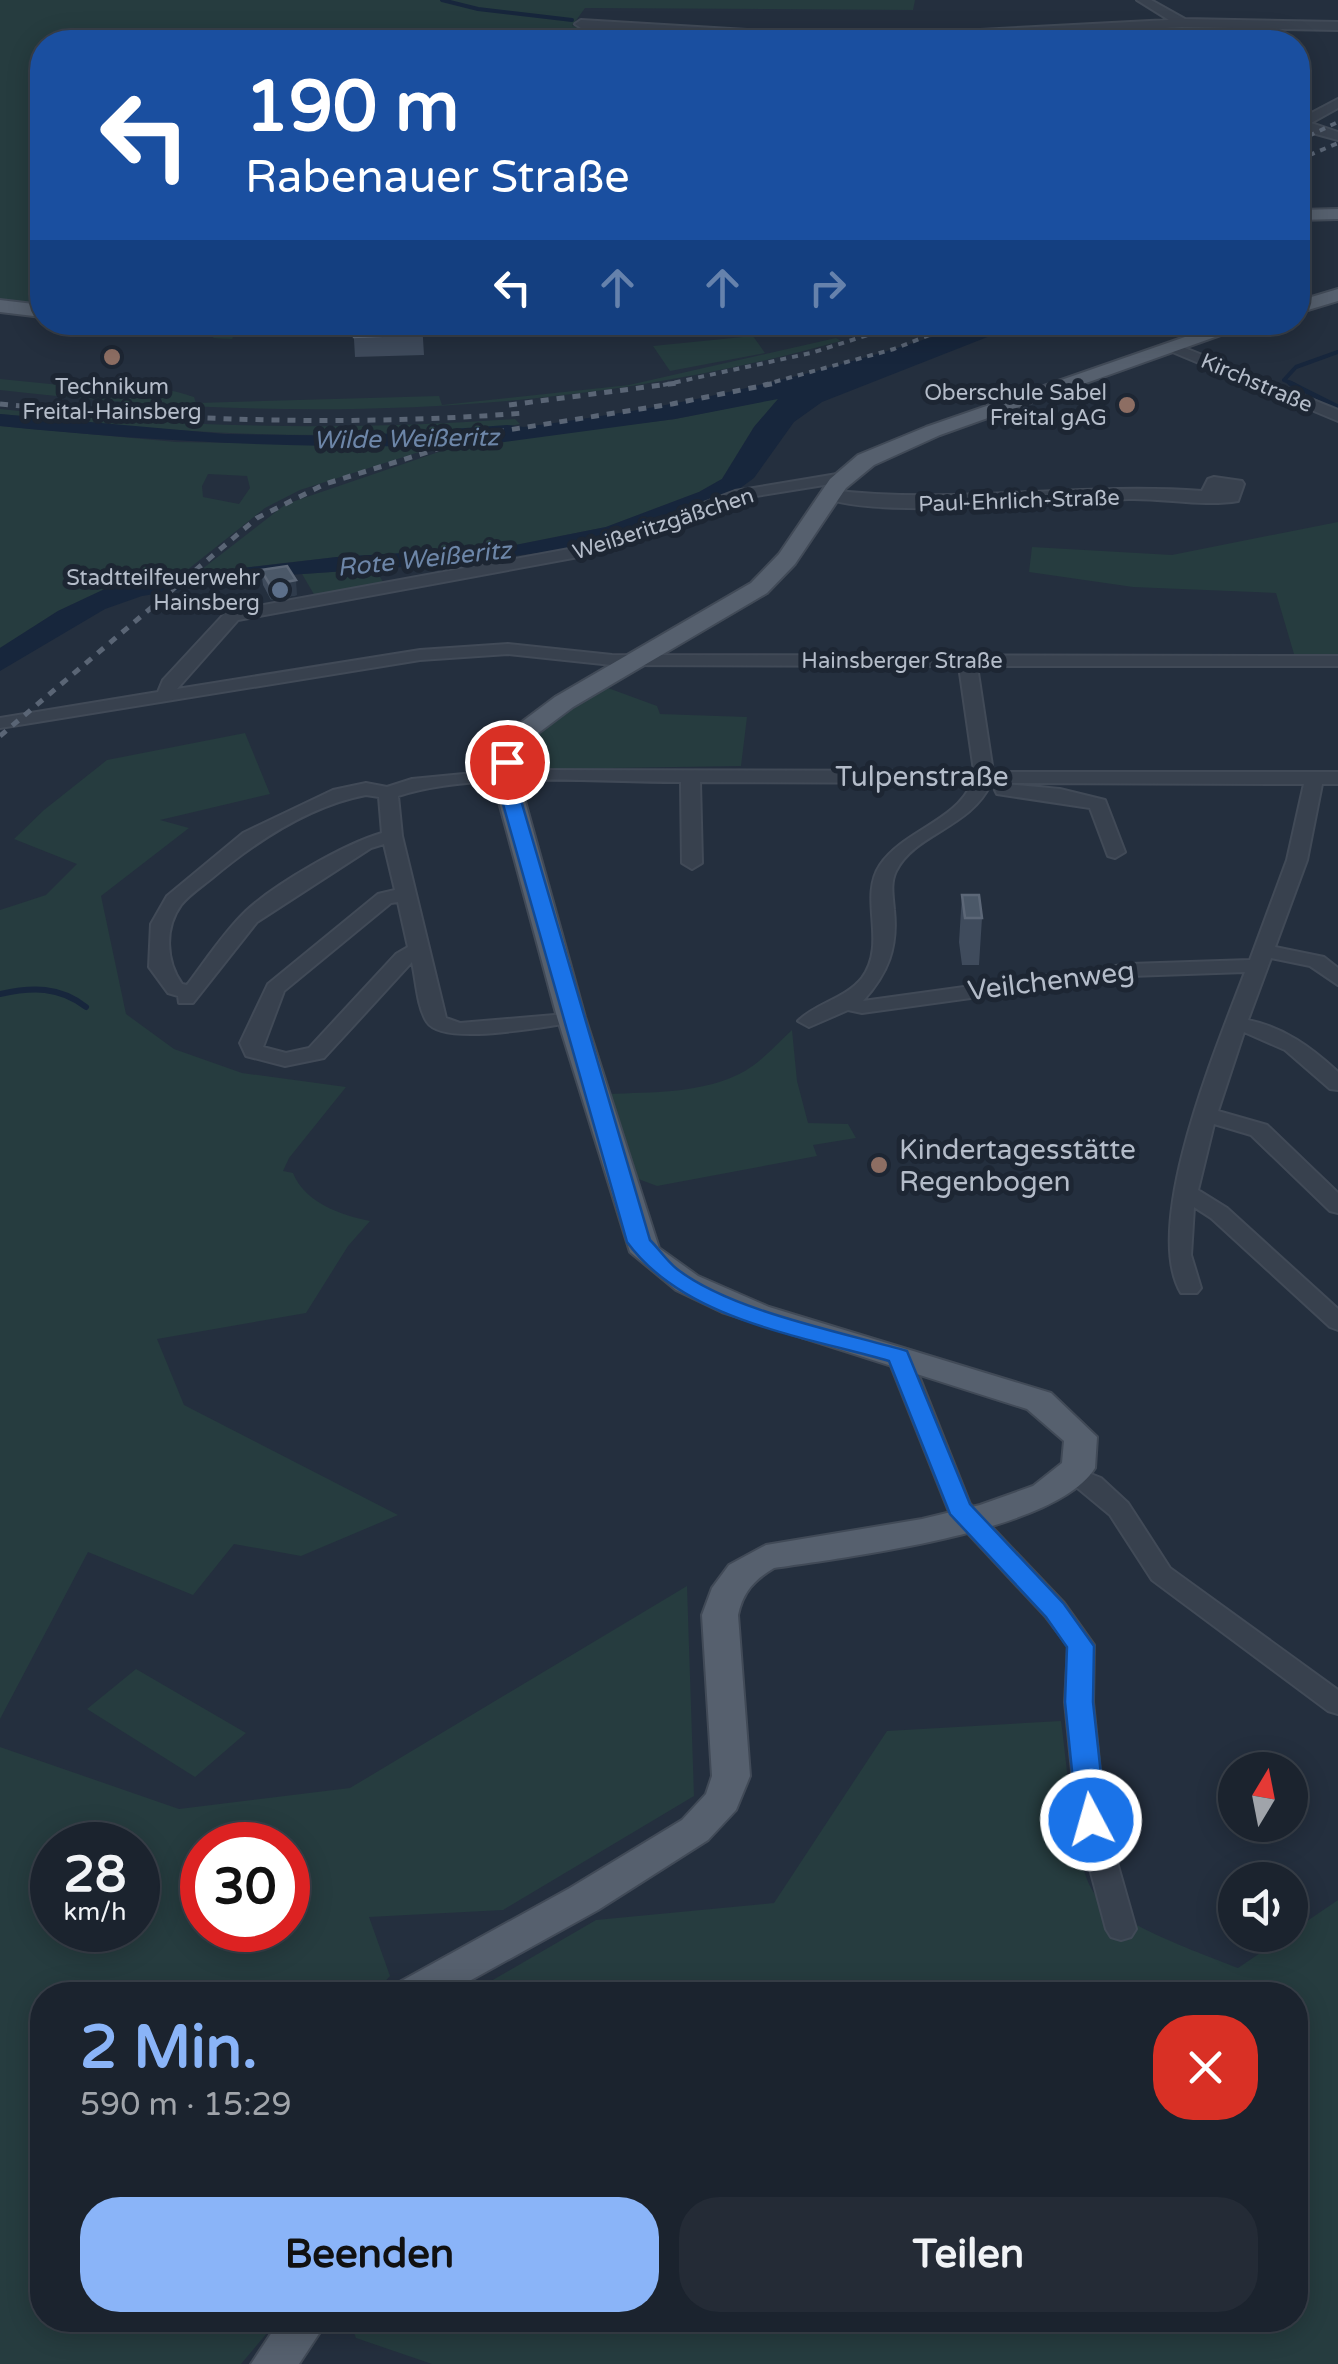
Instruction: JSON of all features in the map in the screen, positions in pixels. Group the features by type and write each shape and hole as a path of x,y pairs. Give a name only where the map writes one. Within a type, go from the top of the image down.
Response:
{"main road":[{"path":"1310,214 1338,214"},
{"path":"1310,303 1338,295"},
{"path":"0,306 30,310"},
{"path":"434,1982 584,1900 694,1830 724,1800 731,1776 720,1616 724,1598 744,1569 766,1556 916,1533 968,1520 1059,1489 1076,1476 1084,1457 1073,1425 1059,1413 1018,1393 764,1317 708,1296 669,1274 645,1252 571,1017 506,776 514,746 534,723 768,581 836,486 873,456 914,438 1212,335"}],"street":[{"path":"1144,0 1193,19"},
{"path":"997,30 1193,19 1338,26"},
{"path":"581,24 655,30"},
{"path":"1310,118 1338,104"},
{"path":"1310,128 1338,136"},
{"name":"Kirchstraße","path":"1175,348 1338,416"},
{"name":"Paul-Ehrlich-Straße","path":"836,486 925,504 1209,495"},
{"name":"Weißeritzgäßchen","path":"166,694 169,684 232,616 600,548 741,494 836,486"},
{"name":"Hainsberger Straße","path":"0,723 373,660 508,649 637,660 1338,662"},
{"path":"808,1021 853,999 885,956 881,892 891,864 952,820 982,783 967,660"},
{"name":"Tulpenstraße","path":"392,836 364,844 265,905 187,995 175,989 159,967 161,924 174,900 250,838 340,794 366,790 388,794 412,785 506,776 982,783 1338,778"},
{"path":"690,776 692,862"},
{"path":"1189,1288 1182,1278 1181,1218 1186,1192 1258,958 1297,860 1314,778"},
{"path":"982,783 1089,800 1102,812 1116,852"},
{"path":"388,794 392,836 436,1020 445,1028 491,1027 571,1017"},
{"path":"406,894 386,898 275,988 251,1044 254,1050 285,1060 316,1053 403,958 419,950"},
{"name":"Veilchenweg","path":"853,999 853,1004 862,1007 1130,970 1258,958 1318,961 1338,979"},
{"path":"1236,1024 1258,1027 1294,1042 1338,1084"},
{"path":"1207,1115 1259,1130 1338,1206"},
{"path":"1186,1192 1219,1213 1338,1322"},
{"path":"899,1356 959,1508 1055,1610 1080,1646 1079,1702 1091,1820 1121,1929"},
{"path":"1076,1476 1092,1484 1119,1510 1161,1574 1338,1704"}],"green space":[{"path":"0,0 915,0 913,10 585,8 572,26 608,30 30,30 30,317 0,313"},
{"path":"214,335 234,335 232,339 213,338"},
{"path":"753,336 765,353 670,371 653,346"},
{"path":"836,338 841,341 737,367 633,386 423,407 212,407 0,390 0,379 140,393 167,390 194,397 196,403 439,396 442,405 629,385"},
{"path":"779,398 754,427 722,479 699,492 606,527 506,547 337,557 197,573 286,504 459,445 675,419"},
{"path":"0,409 257,426 515,419 520,424 483,430 262,434 52,419 0,414"},
{"path":"0,426 176,442 438,446 300,490 265,508 181,575 107,588 58,611 0,648","holes":["208,474 247,476 250,488 239,504 203,497 202,486"]},
{"path":"1338,522 1338,654 1294,654 1276,593 1133,587 1029,572 1032,547 1172,555"},
{"path":"375,569 385,585 315,596 302,574"},
{"path":"608,688 657,706 660,714 747,717 741,766 549,769 528,762 524,756 528,743 554,719"},
{"path":"245,733 270,794 160,820 189,828 101,896 126,1014 174,1049 242,1073 346,1087 283,1171 293,1173 306,1192 325,1206 370,1221 348,1246 306,1313 157,1339 184,1405 398,1515 301,1556 234,1544 193,1595 88,1552 0,1719 0,910 46,895 77,864 14,839 107,760"},
{"path":"792,1030 797,1081 808,1123 848,1124 856,1138 813,1145 817,1156 657,1186 633,1177 607,1094 678,1090 729,1079 757,1062"},
{"path":"687,1586 694,1796 503,1910 369,1917 390,1976 384,1982 30,1982 30,2332 268,2332 241,2364 0,2364 0,1747 179,1809 350,1788"},
{"path":"136,1669 246,1733 195,1777 87,1709"},
{"path":"1061,1721 1075,1831 1085,1872 1100,1900 1116,1912 1157,1935 1238,1968 1262,1952 1308,1952 1308,1920 1338,1900 1338,2364 432,2364 356,2338 354,2332 1308,2332 1308,1982 489,1982 596,1920 774,1903 887,1731"}],"water":[{"path":"937,335 992,335 822,402 794,422 754,478 695,510 593,546 460,563 260,577 142,596 105,609 0,671 0,648 58,611 107,588 148,579 337,557 506,547 606,527 699,492 722,479 754,427 778,399 675,419 444,450 436,446 272,445 109,436 0,426 0,414 225,434 356,436 524,427 639,410 752,387"}],"building":[{"path":"287,566 296,580 270,585 261,570"},
{"path":"962,895 979,895 982,918 965,918"}],"waterway":[{"path":"442,0 478,9 572,20"},
{"path":"1295,385 1284,380 1296,367 1338,352"},
{"path":"1290,383 1338,407"},
{"path":"0,994 45,990 66,995 86,1007"}],"railway":[{"path":"1310,135 1338,122"},
{"path":"1310,155 1338,143"},
{"path":"665,385 811,353 868,335"},
{"path":"763,385 894,349 929,335"},
{"path":"665,385 677,383"},
{"path":"0,736 257,518 325,484 489,433 776,383"},
{"path":"509,405 665,385"},
{"path":"0,404 262,420 393,420 524,413"}],"place":[{"name":"Technikum Freital-Hainsberg","path":"112,357"},
{"name":"Oberschule Sabel Freital gAG","path":"1127,405"},
{"name":"Stadtteilfeuerwehr Hainsberg","path":"280,590"},
{"name":"Kindertagesstätte Regenbogen","path":"879,1165"}],"route":[{"path":"507,762 509,790 571,1017 639,1242 669,1274 708,1296 764,1317 899,1356 959,1508 1055,1610 1080,1646 1079,1702 1091,1820"}],"water label":[{"name":"Wilde Weißeritz","path":"406,438"},
{"name":"Rote Weißeritz","path":"424,558"}]}
